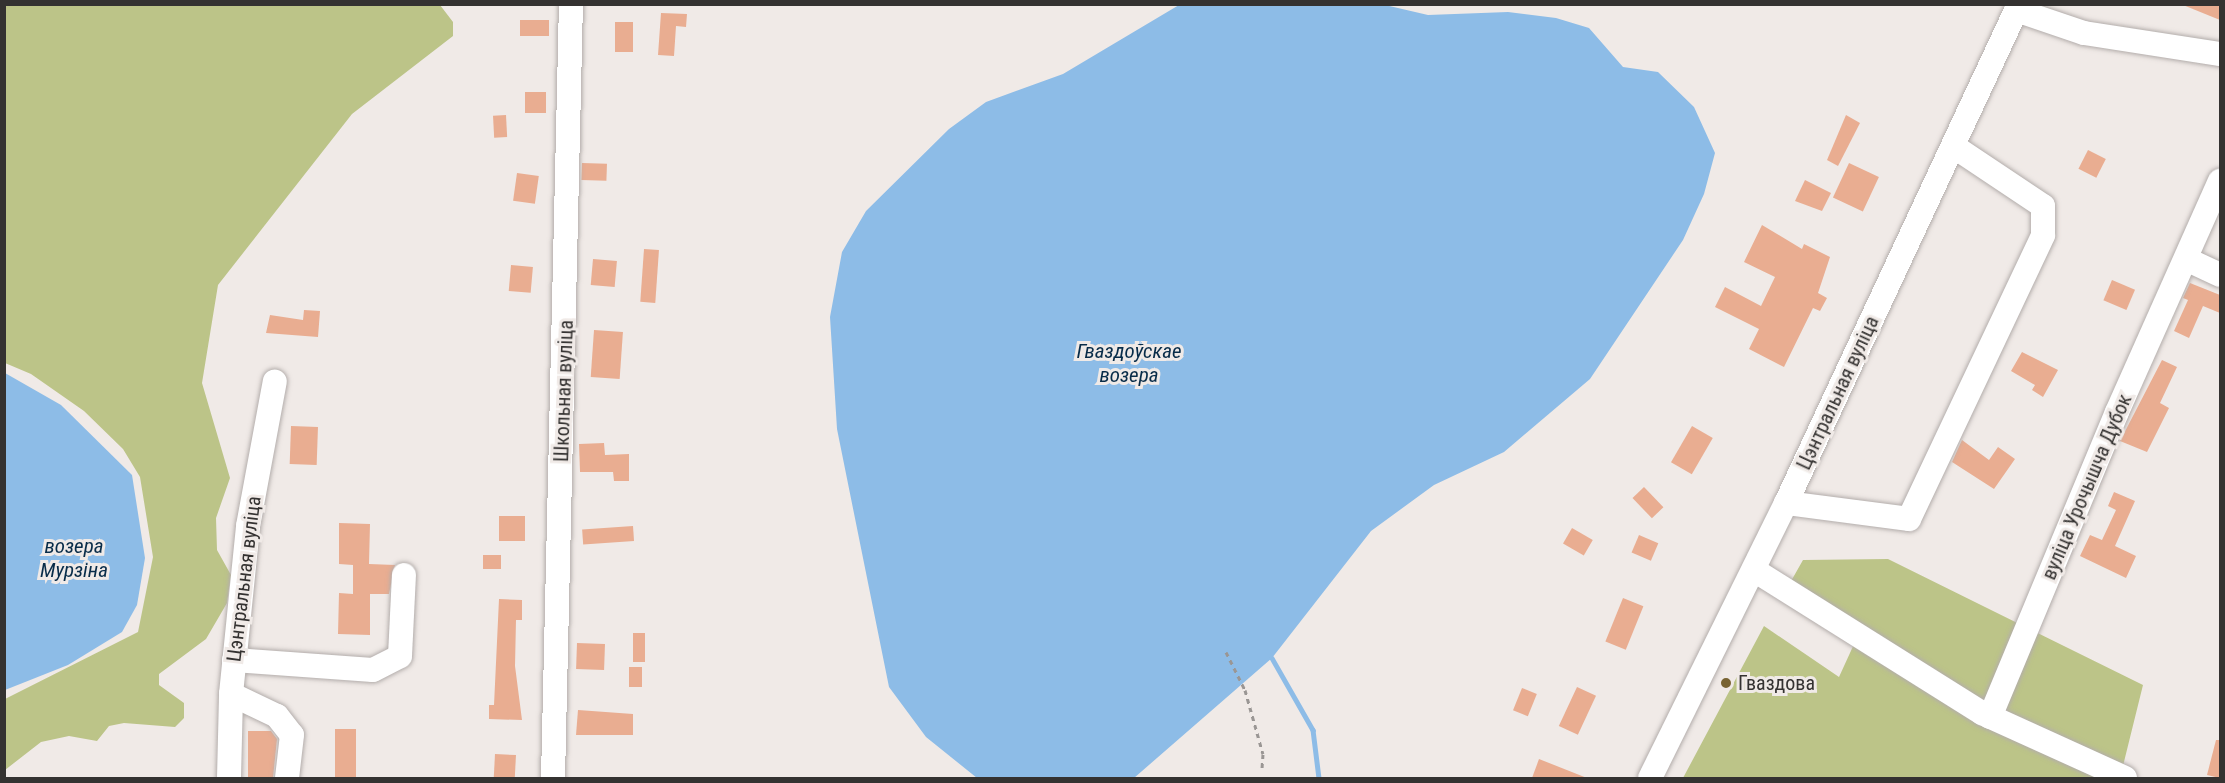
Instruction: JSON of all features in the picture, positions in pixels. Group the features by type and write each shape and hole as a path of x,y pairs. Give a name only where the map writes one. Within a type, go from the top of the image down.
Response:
{"street":[{"name":"Школьная вуліца","path":"553,778 571,4"},
{"path":"2018,7 2084,33 2220,54"},
{"name":"Цэнтральная вуліца","path":"1650,778 1786,503 2018,7"},
{"path":"1786,503 1909,519 2043,236 2043,206 1953,146"},
{"name":"вуліца Урочышча Дубок","path":"1990,717 2117,412 2188,260 2220,181"},
{"path":"2188,260 2220,275"},
{"name":"Цэнтральная вуліца","path":"229,778 231,694 248,526 275,381"},
{"path":"1754,570 1990,717 2125,778"},
{"path":"234,660 373,670 400,656 404,575"},
{"path":"231,694 278,716 292,735 287,778"}],"path":[{"path":"1226,652 1245,690 1263,754 1262,769"}],"green space":[{"path":"5,4 440,5 453,22 453,36 352,114 218,285 202,383 230,478 216,518 217,550 231,575 227,603 206,639 159,674 159,685 184,703 184,718 175,727 124,723 109,726 97,741 69,736 41,742 5,770 5,699 138,632 153,557 140,477 123,449 84,411 31,374 5,363"},
{"path":"1888,559 2143,685 2120,778 1683,778 1764,626 1839,677 1855,642 1786,590 1803,560"}],"water":[{"name":"Гваздоўскае возера","path":"1179,5 1385,5 1428,15 1508,12 1556,18 1589,28 1623,67 1658,72 1694,107 1715,153 1704,194 1683,240 1590,379 1504,452 1434,485 1371,531 1272,658 1134,778 977,778 926,737 889,687 837,429 830,317 842,252 866,211 949,129 986,102 1063,74"},
{"name":"возера Мурзіна","path":"5,373 61,405 132,475 145,558 137,605 122,632 68,665 5,690"}],"building":[{"path":"2220,4 2220,20 2183,5"},
{"path":"661,13 687,14 686,27 676,26 674,56 658,55"},
{"path":"520,20 549,20 549,36 520,36"},
{"path":"615,22 633,22 633,52 615,52"},
{"path":"525,92 546,92 546,113 525,113"},
{"path":"506,115 507,137 494,138 493,116"},
{"path":"1846,115 1860,123 1838,166 1827,160"},
{"path":"2088,150 2106,159 2096,178 2078,169"},
{"path":"582,163 607,164 606,181 581,180"},
{"path":"1849,163 1879,177 1863,211 1833,197"},
{"path":"517,173 539,176 535,204 513,201"},
{"path":"1805,180 1831,193 1822,211 1795,201"},
{"path":"1762,225 1802,249 1804,244 1830,257 1818,293 1827,298 1820,311 1813,308 1784,367 1749,349 1759,329 1715,307 1725,287 1761,306 1775,277 1744,262"},
{"path":"644,249 659,250 655,303 640,302"},
{"path":"593,259 617,261 615,287 591,285"},
{"path":"511,265 533,267 531,293 509,291"},
{"path":"2112,280 2135,290 2126,310 2103,300"},
{"path":"2190,283 2220,295 2220,313 2203,306 2189,338 2174,331 2188,300 2183,298"},
{"path":"304,310 320,311 318,337 266,333 270,315 303,320"},
{"path":"594,330 623,332 620,379 591,377"},
{"path":"2022,352 2058,370 2043,397 2032,390 2035,385 2011,371"},
{"path":"2162,360 2177,367 2160,403 2169,408 2147,452 2120,441"},
{"path":"291,426 318,427 317,465 290,464"},
{"path":"1692,426 1713,438 1692,474 1671,462"},
{"path":"1962,440 1989,460 1998,447 2015,459 1994,489 1952,462"},
{"path":"604,443 605,455 629,454 629,481 614,481 613,472 580,472 579,444"},
{"path":"1644,487 1663,507 1652,518 1632,498"},
{"path":"2114,492 2135,501 2115,546 2136,556 2126,578 2080,556 2090,535 2102,540 2116,510 2108,506"},
{"path":"499,516 525,516 525,541 499,541"},
{"path":"339,523 370,524 369,564 395,565 389,594 370,594 370,635 338,634 339,593 353,594 353,565 339,564"},
{"path":"633,526 634,541 583,545 582,530"},
{"path":"1572,528 1593,540 1584,556 1563,544"},
{"path":"1639,535 1658,543 1651,561 1632,552"},
{"path":"483,555 501,555 501,569 483,569"},
{"path":"1623,598 1643,606 1626,650 1605,642"},
{"path":"499,599 522,600 522,620 516,620 515,666 522,720 489,719 489,705 494,705"},
{"path":"633,633 645,633 645,662 633,662"},
{"path":"577,643 605,644 604,670 576,669"},
{"path":"629,667 642,667 642,687 629,687"},
{"path":"1577,687 1596,696 1578,735 1559,726"},
{"path":"1522,688 1537,694 1528,716 1513,710"},
{"path":"578,710 633,714 633,735 576,735"},
{"path":"335,729 356,729 356,778 335,778"},
{"path":"248,731 271,731 277,739 273,778 248,778"},
{"path":"2216,740 2220,740 2220,778 2207,775"},
{"path":"495,754 516,755 515,778 494,778"},
{"path":"1539,759 1587,778 1532,778"}],"waterway":[{"path":"1272,658 1313,730 1319,778"}],"place":[{"name":"Гваздова","path":"1726,683"}]}
